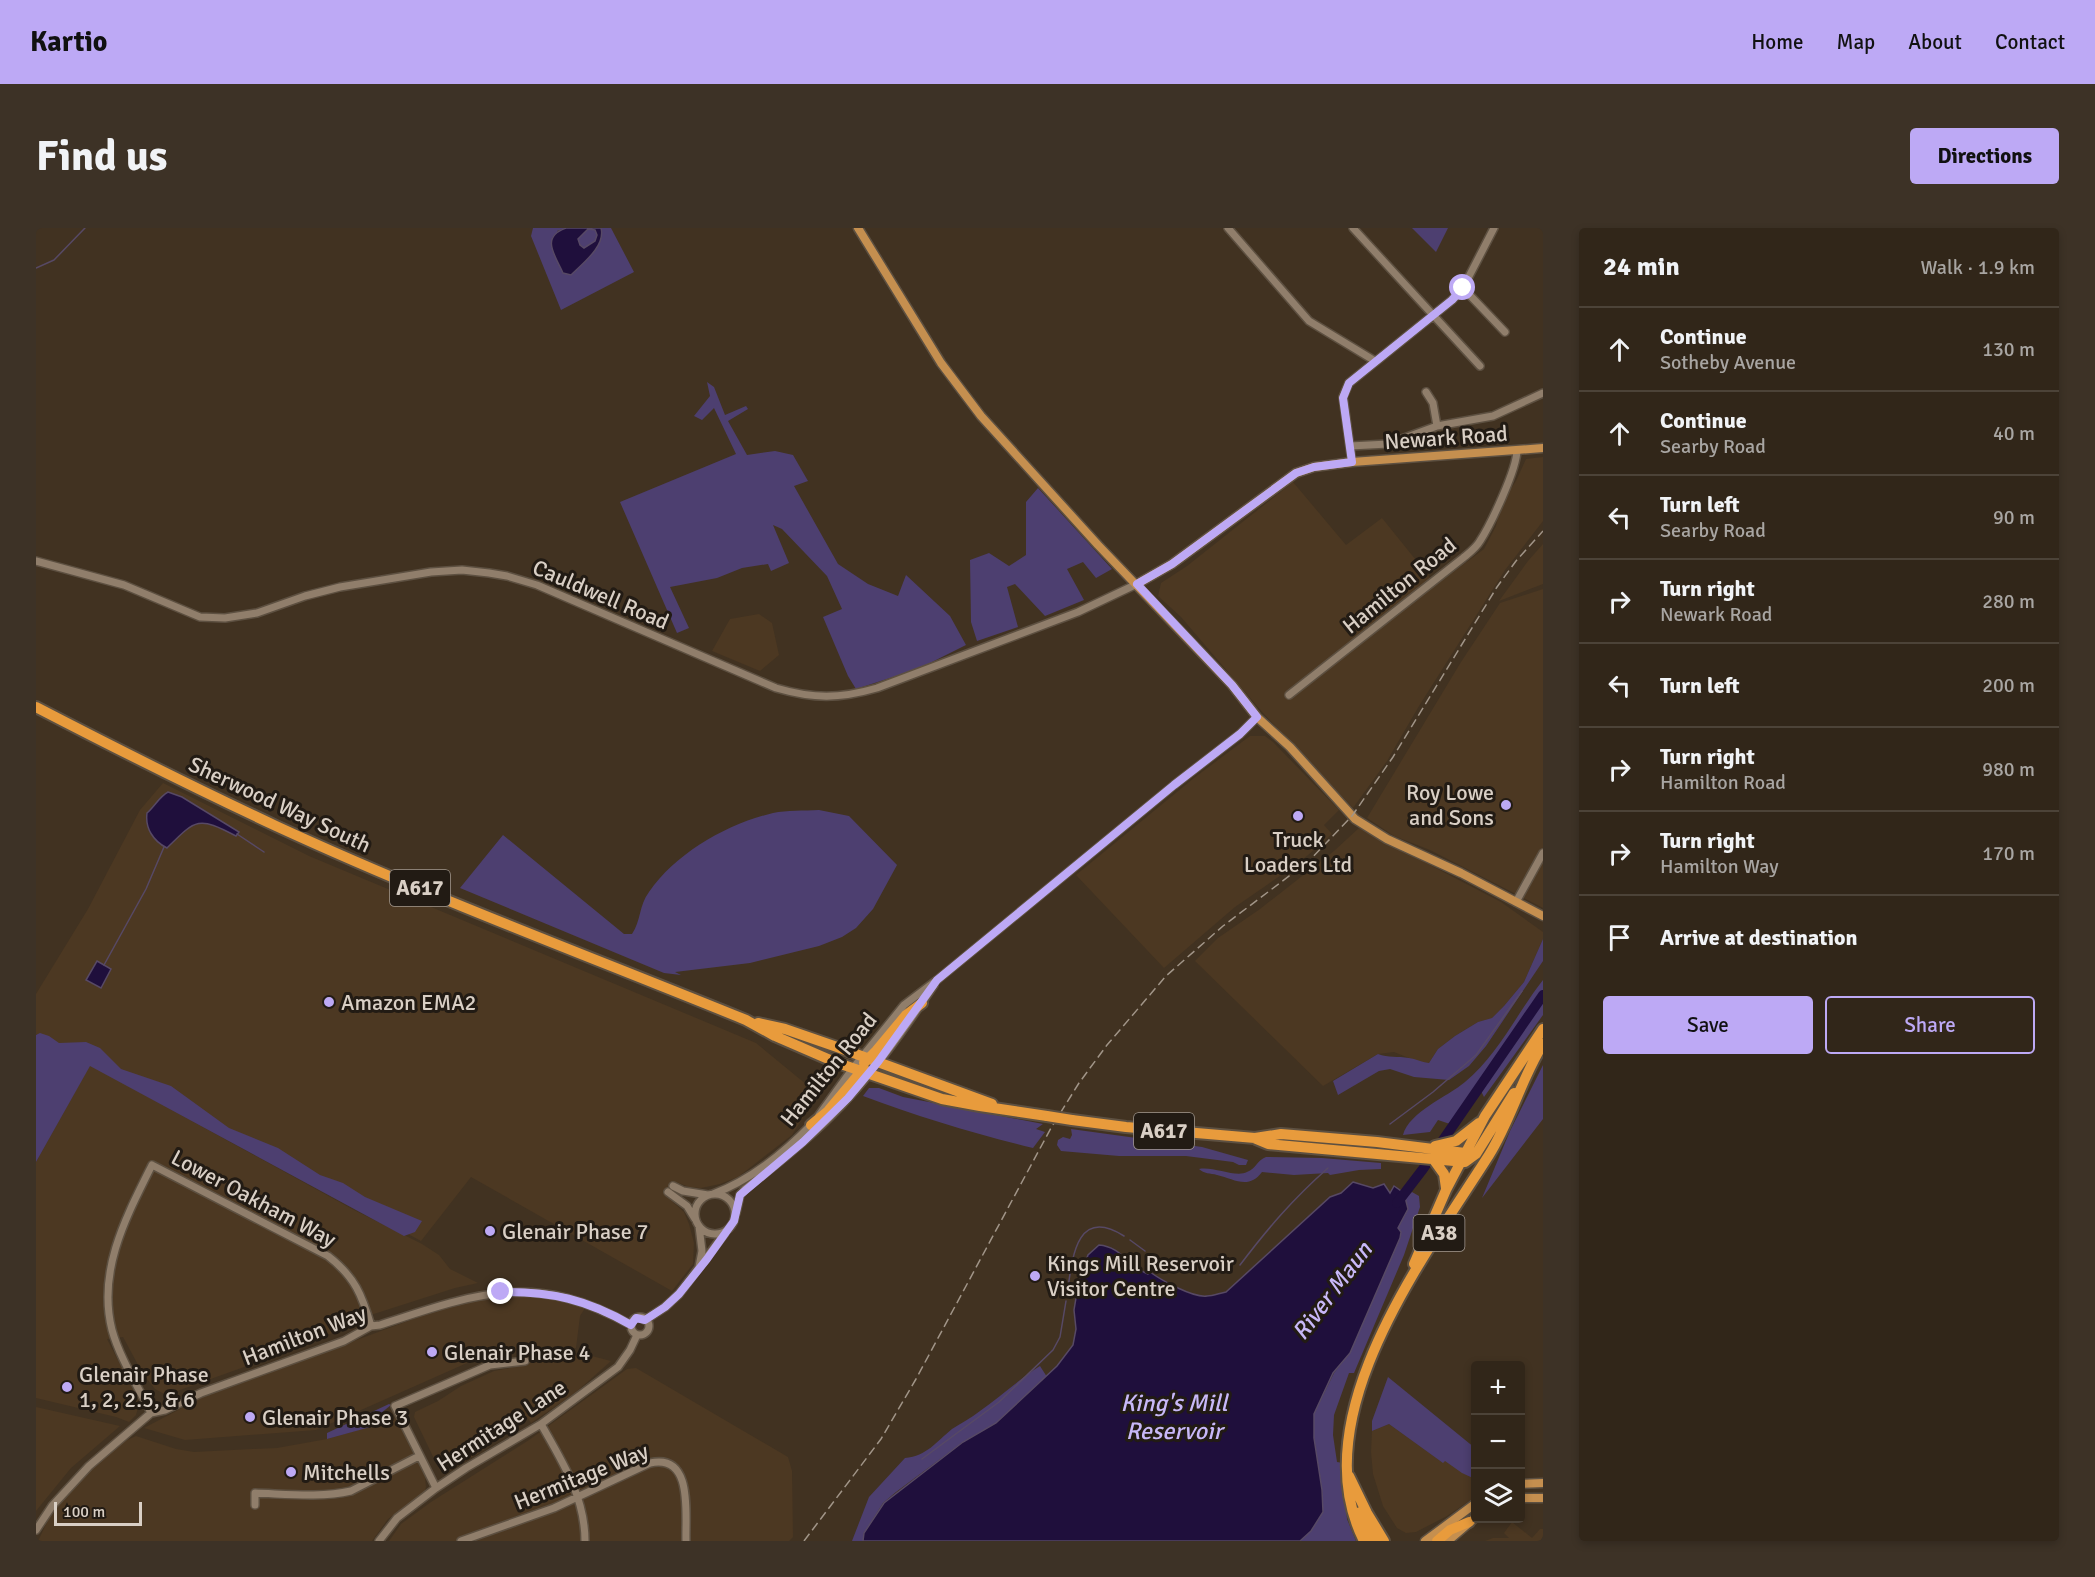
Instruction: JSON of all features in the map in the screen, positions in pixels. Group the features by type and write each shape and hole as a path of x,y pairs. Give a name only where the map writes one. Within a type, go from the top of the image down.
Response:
{"highway":[{"name":"Sherwood Way South","path":"36,707 287,831 486,915 746,1020 775,1036 967,1099 980,1106 1126,1127 1255,1138 1268,1144 1376,1148 1448,1146"},
{"path":"812,1125 828,1111 906,1015 922,1003"},
{"name":"Sherwood Way South","path":"746,1020 784,1029 865,1065 1007,1109"},
{"name":"A38","path":"1364,1541 1348,1496 1347,1446 1351,1419 1375,1349 1405,1287 1446,1190 1466,1158 1485,1116 1543,1029"},
{"name":"A38","path":"1405,1287 1500,1134 1543,1044"},
{"path":"1472,1179 1473,1166 1466,1158 1480,1148 1527,1076"},
{"name":"A617","path":"1466,1158 1448,1146 1463,1137 1485,1116"},
{"name":"Sherwood Way South","path":"1376,1148 1436,1161 1466,1158"},
{"path":"1436,1161 1444,1174 1446,1190"},
{"name":"A38","path":"1348,1473 1379,1539"},
{"path":"1437,1541 1450,1530 1471,1520"},
{"path":"1379,1539 1389,1541"}],"main road":[{"path":"858,228 965,397 1083,528 1232,685 1257,717 1290,747 1355,819 1387,839 1543,916"},
{"name":"Newark Road","path":"1137,584 1172,564 1296,473 1314,467 1352,462 1543,448"},
{"path":"1525,1484 1543,1483"},
{"path":"1525,1498 1543,1498"},
{"path":"1425,1541 1471,1507"},
{"path":"1448,1541 1471,1521"}],"street":[{"path":"1228,228 1309,321 1375,361"},
{"path":"1353,228 1480,366"},
{"path":"1352,462 1343,398 1349,383 1434,315 1463,288 1494,228"},
{"path":"1463,288 1505,332"},
{"path":"1426,392 1432,403 1437,426"},
{"name":"Newark Road","path":"1350,446 1388,444 1437,426 1493,416 1543,393"},
{"name":"Hamilton Road","path":"1289,695 1479,543 1503,493 1517,458 1517,450"},
{"name":"Cauldwell Road","path":"36,561 124,585 200,617 225,618 257,613 305,596 340,587 403,576 462,570 507,576 537,585 776,688 801,695 832,698 877,688 1078,612 1137,584"},
{"name":"Hamilton Road","path":"645,1320 665,1307 679,1294 734,1221 740,1195 745,1189 830,1118 904,1005 1240,734 1257,717"},
{"path":"1516,902 1543,853"},
{"name":"Hamilton Road","path":"922,1003 937,980"},
{"name":"Hamilton Road","path":"711,1194 736,1185 751,1176 812,1125"},
{"name":"Lower Oakham Way","path":"152,1413 112,1330 108,1306 108,1275 114,1249 153,1165 328,1256 343,1268 354,1283 362,1297 371,1326"},
{"path":"699,1267 702,1251 699,1226 687,1206 671,1189 721,1195 729,1198 736,1213"},
{"path":"696,1218 697,1206 702,1199 711,1194"},
{"path":"699,1226 710,1234 726,1231"},
{"name":"Hamilton Way","path":"36,1530 52,1506 88,1466 152,1413 344,1341 371,1326 447,1302 482,1294 521,1292 566,1297 609,1312 631,1325"},
{"path":"636,1318 645,1320 648,1325 647,1331 637,1335 633,1332 631,1325 636,1318"},
{"name":"Hermitage Lane","path":"379,1541 397,1518 436,1488 541,1424 618,1367 637,1335"},
{"path":"436,1488 395,1406 490,1365 525,1361"},
{"path":"541,1424 569,1475 578,1497 585,1529 585,1541"},
{"path":"255,1505 255,1493 342,1493 351,1491 419,1456"},
{"name":"Hermitage Way","path":"462,1541 554,1508 657,1461 669,1464 678,1472 684,1485 686,1541"}],"shaded area":[{"path":"533,228 566,228 557,231 570,275 599,244 601,228 611,228 634,272 561,310 531,236"},
{"path":"1412,228 1448,228 1436,252"},
{"path":"588,229 595,230 597,235 595,241 584,248 578,239"},
{"path":"707,382 714,387 725,415 746,406 748,409 728,421 747,455 775,451 793,455 808,481 794,486 838,564 868,584 898,596 906,575 950,616 966,645 918,669 856,689 848,676 823,617 842,609 827,576 782,529 773,525 789,563 771,571 768,564 742,568 717,578 670,587 689,628 677,633 620,502 736,454 714,408 702,420 694,416 710,396"},
{"path":"1543,457 1543,521 1505,570 1387,761 1353,808 1263,713 1181,617 1158,596 1161,583 1187,566 1293,482 1346,545 1382,518 1436,585 1484,549 1496,526 1501,503 1516,481 1526,459"},
{"path":"1038,488 1112,569 1096,578 1083,562 1067,569 1084,600 1045,616 1015,584 1007,587 1018,627 977,641 971,622 970,560 989,553 1009,566 1026,555 1026,502"},
{"path":"1543,544 1543,584 1499,601 1528,561"},
{"path":"1543,589 1543,908 1430,850 1394,836 1367,818 1461,662 1500,603"},
{"path":"759,614 772,623 779,655 760,671 712,651 730,619"},
{"path":"1250,736 1265,736 1273,742 1339,810 1324,825 1332,834 1300,862 1235,907 1164,968 1076,875 1194,778"},
{"path":"163,783 309,856 756,1043 818,1094 792,1135 738,1177 701,1188 689,1187 676,1182 666,1196 684,1212 694,1243 693,1264 672,1291 471,1177 421,1241 36,1034 36,994 88,909 140,810"},
{"path":"819,810 849,816 897,865 873,909 856,928 842,937 819,946 750,963 675,972 681,975 664,973 460,888 503,835 624,934 632,934 643,902 649,892 673,865 704,842 738,824 773,813"},
{"path":"1359,828 1501,902 1543,932 1543,939 1524,982 1504,1006 1492,1018 1478,1022 1455,1036 1438,1049 1429,1063 1419,1062 1394,1052 1378,1054 1323,1086 1195,961 1218,938 1260,909 1334,851"},
{"path":"1543,939 1543,961 1486,1046 1469,1066 1449,1080 1414,1077 1390,1069 1379,1071 1338,1095 1333,1081 1378,1054 1429,1063 1438,1049 1455,1036 1478,1022 1492,1018 1524,982"},
{"path":"1543,980 1543,1015 1484,1097 1480,1089 1456,1126 1438,1120 1430,1132 1403,1135 1413,1119 1421,1112 1457,1088 1477,1071 1497,1047"},
{"path":"40,1033 59,1043 86,1042 100,1048 121,1069 171,1086 229,1128 278,1148 320,1175 343,1183 365,1197 422,1221 415,1232 404,1236 90,1066 36,1162 36,1035"},
{"path":"90,1065 354,1210 422,1244 439,1255 450,1269 478,1283 455,1288 355,1320 303,1346 166,1395 155,1389 143,1374 123,1337 107,1339 139,1404 136,1415 129,1422 36,1398 36,1162"},
{"path":"1543,1065 1543,1119 1482,1198 1510,1131"},
{"path":"869,1088 879,1088 903,1097 1043,1124 1036,1129 1045,1132 1033,1148 1011,1143 926,1118 863,1096"},
{"path":"1071,1129 1202,1147 1248,1160 1246,1165 1239,1165 1233,1162 1186,1156 1119,1156 1061,1151 1057,1145 1058,1140 1063,1137 1070,1139"},
{"path":"1266,1157 1322,1158 1381,1163 1381,1169 1330,1175 1328,1173 1294,1175 1262,1172 1252,1181 1241,1182 1205,1173 1199,1169 1242,1173 1250,1171"},
{"path":"1412,1192 1419,1196 1420,1207 1404,1255 1354,1373 1349,1373 1334,1415 1333,1435 1337,1462 1343,1463 1347,1519 1356,1541 1300,1541 1323,1512 1314,1438 1314,1414 1334,1373 1350,1353 1400,1238 1401,1232 1398,1228 1408,1209 1404,1199"},
{"path":"514,1296 556,1299 585,1308 580,1316 576,1348 507,1351 476,1359 316,1430 185,1440 144,1428 201,1398 440,1309 484,1298"},
{"path":"588,1355 611,1361 575,1393 531,1423 527,1417 476,1455 440,1471 414,1417 415,1412 461,1386 494,1371 525,1365 523,1356"},
{"path":"1040,1366 1047,1377 996,1423 963,1442 896,1492 883,1503 864,1533 863,1541 852,1541 869,1497 905,1458 925,1451"},
{"path":"636,1368 788,1457 792,1471 793,1537 789,1541 389,1541 401,1524 431,1502 529,1440 627,1369"},
{"path":"1388,1377 1471,1445 1471,1477 1445,1461 1443,1463 1389,1424 1372,1431 1372,1421"},
{"path":"391,1405 375,1418 374,1426 327,1439 327,1433"},
{"path":"36,1407 120,1426 71,1468 36,1511"},
{"path":"396,1419 425,1477 426,1487 424,1493 388,1519 372,1541 38,1541 48,1520 92,1468 123,1442 136,1436 176,1449 194,1452 277,1448 327,1439"},
{"path":"1389,1424 1442,1462 1445,1460 1471,1477 1471,1500 1447,1516 1416,1532 1406,1533 1397,1528 1383,1506 1373,1474 1372,1431"},
{"path":"1511,1523 1532,1538 1540,1529 1543,1529 1543,1541 1485,1541 1493,1538 1509,1538 1504,1533"}],"water":[{"path":"566,228 601,228 602,235 597,248 571,275 563,273 552,247 553,236","holes":["588,229 595,230 597,235 595,241 584,248 580,245 578,239"]},
{"path":"168,792 182,797 239,832 236,836 213,825 198,824 185,831 167,848 151,834 147,824 147,813"},
{"path":"97,961 111,969 101,988 86,980"},
{"name":"King's Mill Reservoir","path":"1353,1182 1373,1188 1384,1184 1390,1193 1394,1186 1404,1193 1408,1209 1398,1228 1401,1232 1400,1238 1350,1353 1333,1373 1314,1414 1314,1438 1323,1512 1311,1531 1300,1541 863,1541 864,1533 884,1503 963,1442 996,1423 1057,1366 1073,1345 1076,1329 1074,1310 1079,1280 1088,1255 1099,1245 1113,1249 1141,1271 1148,1274 1150,1272 1169,1284 1201,1296 1214,1295 1226,1292 1330,1197 1341,1193"}],"waterway":[{"path":"36,268 54,260 85,228"},
{"path":"237,834 264,852"},
{"path":"104,965 146,889 164,847"},
{"path":"1390,1124 1433,1092 1476,1055 1522,991"},
{"name":"River Maun","path":"1397,1203 1543,995"},
{"path":"1240,1265 1281,1214 1328,1168"},
{"path":"1067,1295 1074,1253 1086,1232 1095,1227 1108,1228 1124,1236"},
{"path":"1130,1240 1145,1251"},
{"path":"922,1459 999,1402 1053,1350 1060,1337 1066,1301"}],"railway":[{"path":"804,1541 881,1439 916,1379 1051,1128 1079,1083 1107,1045 1166,976 1223,926 1309,861 1352,816 1393,757 1497,587 1516,561 1543,531"}],"place":[{"name":"Roy Lowe and Sons","path":"1506,805"},
{"name":"Truck Loaders Ltd","path":"1298,816"},
{"name":"Amazon EMA2","path":"329,1002"},
{"name":"Glenair Phase 7","path":"490,1231"},
{"name":"Kings Mill Reservoir Visitor Centre","path":"1035,1276"},
{"name":"Glenair Phase 4","path":"432,1352"},
{"name":"Glenair Phase 1, 2, 2.5, & 6","path":"67,1387"},
{"name":"Glenair Phase 3","path":"250,1417"},
{"name":"Mitchells","path":"291,1472"}],"route":[{"path":"501,1292 566,1297 609,1312 631,1325 636,1318 645,1320 665,1307 679,1294 732,1225 740,1195 830,1118 878,1062 937,980 1174,785 1240,734 1257,717 1232,685 1137,584 1172,564 1296,473 1314,467 1352,462 1343,398 1349,383 1452,300 1463,288"}]}
